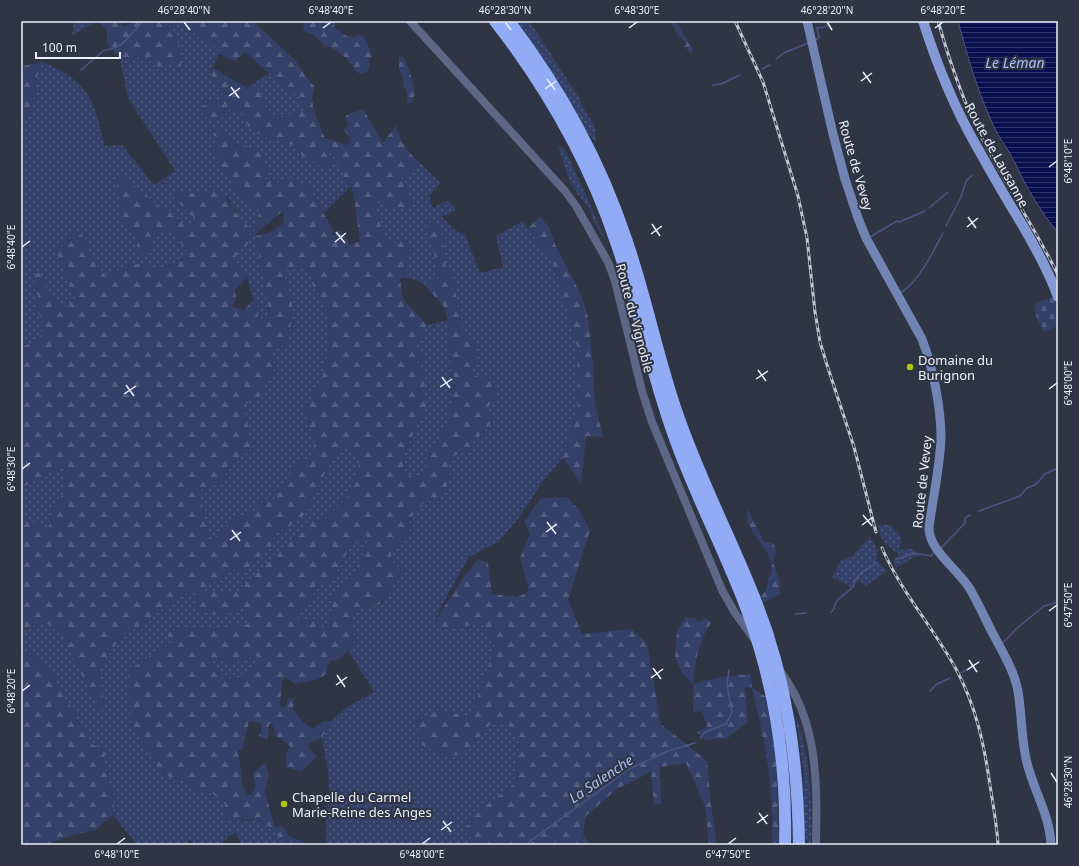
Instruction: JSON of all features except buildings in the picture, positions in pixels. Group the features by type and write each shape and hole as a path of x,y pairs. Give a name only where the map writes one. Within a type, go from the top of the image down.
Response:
{"highway":[{"path":"495,21 535,75 573,138 594,184 608,219 628,281 665,410 683,459 769,640 786,704 796,764 799,845"},
{"path":"509,21 539,63 570,112 605,181 634,261 666,379 688,444 744,587 752,623 769,679 778,729 785,806 784,845"}],"main road":[{"name":"Route de Vevey","path":"807,21 827,114 856,212 866,238 922,339 935,385 941,437 929,527 930,537 937,550 960,575 970,589 1014,677 1018,691 1024,751 1032,779 1048,821 1051,845"},
{"name":"Route de Lausanne","path":"923,21 940,71 953,101 973,141 1033,244 1058,297"}],"street":[{"name":"Route du Vignoble","path":"410,21 566,191 601,249 610,267 615,281 642,391 652,422 717,581 730,605 748,632 785,678 796,696 803,712 815,764 817,803 816,845"}],"green space":[{"path":"74,21 98,21 72,35"},
{"path":"98,21 120,21 124,26 130,24 132,21 181,22 173,28 168,25 166,27 179,44 181,68 173,62 158,67 151,61 154,57 120,59 107,44 107,31"},
{"path":"191,21 187,26 219,49 219,54 210,73 221,93 226,97 223,102 212,100 205,103 207,118 212,117 217,121 220,120 229,109 242,113 279,139 296,147 302,156 329,154 332,152 344,171 342,176 352,186 324,213 309,187 272,184 265,179 220,128 218,140 235,189 260,211 253,229 257,232 256,236 270,319 267,321 258,317 258,306 253,300 247,277 234,258 248,227 227,197 191,193 179,204 195,217 199,224 181,223 173,214 158,206 143,192 116,181 123,223 137,239 137,249 149,240 152,235 172,232 176,239 191,255 156,269 151,269 141,263 126,266 106,277 88,253 57,251 76,298 65,307 45,291 33,276 38,297 37,309 44,327 38,340 21,347 21,131 36,93 34,84 43,62 80,84 94,107 105,146 122,145 154,185 175,171 128,98 120,59 154,57 179,44 166,26 168,25 173,28 181,22"},
{"path":"191,21 253,21 296,61 304,74 315,87 312,100 313,106 325,138 346,145 350,142 350,137 343,130 348,125 345,116 363,109 383,143 396,125 400,138 406,148 423,166 413,169 401,178 413,204 401,210 396,210 393,206 389,208 378,202 375,204 385,242 407,239 411,248 407,255 405,277 400,279 403,299 427,325 417,345 425,358 416,363 427,381 422,390 426,405 403,457 405,473 415,478 426,469 430,448 438,444 440,434 450,426 450,409 454,402 449,389 455,380 451,368 448,320 444,307 423,283 439,281 434,251 426,224 434,221 443,237 445,264 454,280 464,336 476,340 475,365 471,366 473,374 480,378 490,378 494,386 497,387 496,395 488,407 492,422 479,437 475,439 466,454 461,452 452,457 448,462 451,479 439,497 426,498 418,512 409,518 411,528 391,554 394,564 403,570 380,604 360,608 351,618 355,641 340,659 330,661 327,667 327,673 319,679 295,684 286,677 282,680 280,706 286,707 288,698 294,698 293,710 303,722 313,729 324,721 331,721 322,738 309,743 308,747 317,757 301,771 286,767 286,753 290,746 276,736 272,724 269,724 268,740 259,736 262,728 260,723 249,721 242,750 238,750 243,787 247,794 251,795 255,787 253,773 265,763 269,774 265,791 274,825 277,827 282,825 289,836 310,845 285,845 272,830 260,821 245,820 238,817 226,822 223,818 225,804 212,793 194,792 186,781 163,775 131,726 127,671 171,643 167,633 178,628 220,628 238,625 241,627 249,623 243,607 224,616 202,612 195,606 195,595 208,592 238,591 280,551 307,528 312,519 325,519 349,495 361,459 347,443 338,451 311,498 309,511 290,526 276,533 271,547 242,573 230,569 205,588 180,596 140,626 128,630 98,669 105,709 99,710 58,627 41,623 28,629 21,625 21,522 40,522 46,529 50,524 52,506 63,495 66,473 62,467 21,488 21,347 38,340 44,327 37,309 38,297 33,276 40,272 46,282 45,291 65,307 76,298 56,251 77,231 89,243 89,253 106,277 126,266 141,263 151,269 156,269 172,264 191,255 172,232 152,235 149,240 151,247 146,254 139,254 137,249 137,239 123,223 116,181 122,177 143,192 158,206 173,214 181,223 199,224 193,216 172,196 185,192 199,195 210,188 221,193 246,224 252,239 234,258 247,277 235,290 236,301 231,306 244,310 253,300 258,306 258,317 267,321 270,318 256,236 273,231 284,223 283,211 257,232 253,229 260,211 235,189 212,147 218,140 213,134 220,127 237,148 243,145 261,152 269,174 265,179 272,184 294,177 309,187 334,232 332,233 333,235 340,230 350,245 360,241 352,186 342,176 344,171 332,152 329,154 332,166 324,169 302,156 296,147 279,139 270,141 249,128 242,113 229,109 228,114 225,114 220,120 217,121 212,117 204,117 200,110 206,104 212,100 223,102 226,97 221,93 210,73 213,68 247,88 257,88 267,104 267,110 278,118 306,110 299,96 289,91 245,52 235,61 219,54 218,49 208,41 202,42 187,26","holes":["309,268 313,287 321,298 328,316 329,345 322,379 304,410 314,438 314,451 307,461 299,461 275,499 264,499 254,511 237,517 210,542 198,491 222,482 228,468 251,449 244,408 251,398 258,399 266,390 265,384 274,374 273,352 289,342 292,300 283,276 286,269","367,535 367,545 356,573 342,582 342,589 332,598 330,621 323,629 318,620 303,621 297,619 300,613 315,599 313,589 319,584 324,586 335,575 349,549","257,656 260,661 248,672 222,680 220,670 214,668 211,660 221,660 232,663"]},
{"path":"305,21 336,21 334,25 335,28 345,35 353,38 358,35 363,36 372,55 372,57 369,58 369,69 363,74 356,72 351,64 341,54 325,45 313,35 305,32 303,28"},
{"path":"515,21 529,21 536,31 578,96 587,115 592,121 595,128 596,143 556,80"},
{"path":"670,21 676,21 693,50 691,53 684,46 687,44 677,33"},
{"path":"399,57 403,57 405,60 413,82 414,98 409,104 407,102 407,92 404,87 403,78 399,70"},
{"path":"43,62 34,84 36,93 21,131 21,64 23,66"},
{"path":"269,73 289,91 299,96 306,111 278,118 267,110 247,88"},
{"path":"558,146 563,148 567,154 606,242 594,222 590,210 571,185"},
{"path":"423,166 441,183 429,196 433,208 448,200 456,210 442,217 454,230 465,234 480,273 503,267 496,236 523,221 556,269 577,347 578,409 569,434 563,458 543,481 519,518 499,541 469,557 435,620 442,629 484,624 495,645 471,717 438,710 465,754 491,724 506,722 520,741 514,784 481,809 464,829 476,845 326,845 326,815 329,793 328,772 322,738 331,721 347,707 374,692 348,650 355,641 351,618 360,608 381,604 403,570 394,564 391,554 411,528 409,518 418,512 426,498 451,479 448,462 452,457 461,452 466,454 475,439 480,437 492,422 488,407 496,395 490,378 480,378 473,374 471,365 475,365 464,336 454,280 445,264 443,237 434,221 426,224 434,251 439,281 423,283 405,277 407,255 411,248 407,239 385,242 375,204 378,202 389,208 393,206 413,205 401,178 413,169"},
{"path":"540,217 549,227 555,244 581,295 588,317 593,364 595,404 603,437 586,436 581,484 563,458 569,434 578,409 577,347 556,269 528,228"},
{"path":"309,268 313,287 321,298 328,316 329,345 322,379 304,410 314,438 314,451 307,462 299,461 275,499 264,499 254,511 237,517 210,542 198,491 222,482 228,468 251,449 244,408 251,398 274,374 273,352 292,300 283,276 286,269"},
{"path":"1054,297 1058,315 1058,327 1057,326 1044,332 1037,318 1035,306 1036,303"},
{"path":"448,320 451,368 455,380 449,389 454,402 450,409 450,426 440,434 438,444 430,448 427,469 415,478 405,473 403,457 426,405 422,390 427,381 416,363 424,358 416,345 427,325"},
{"path":"347,442 361,459 349,495 325,519 312,519 307,528 280,551 238,591 208,592 243,607 250,623 241,627 238,625 220,628 178,628 171,643 127,671 129,685 163,775 186,781 194,792 212,793 225,804 223,818 238,817 244,821 257,820 271,828 285,845 242,845 235,832 222,843 223,845 196,845 190,840 185,845 137,845 113,815 114,794 104,770 105,751 92,744 86,730 78,722 74,712 58,687 55,676 35,656 24,651 21,647 21,625 28,629 41,623 58,627 105,709 98,669 128,630 140,626 180,596 205,588 230,569 271,547 276,533 290,526 309,511 311,498 338,451"},
{"path":"62,467 66,473 63,495 52,506 50,524 45,529 40,522 21,522 21,488"},
{"path":"567,497 579,510 590,530 568,600 582,634 631,629 647,643 661,724 707,761 711,805 717,845 709,845 705,806 686,763 660,767 661,804 654,805 651,772 617,789 586,816 583,835 591,845 476,845 464,829 481,809 514,784 520,741 506,722 491,724 465,754 447,757 422,745 416,721 438,710 471,717 495,645 484,624 442,629 435,621 463,578 478,559 488,563 492,594 518,597 529,591 520,558 530,534 524,522 541,498"},
{"path":"747,508 764,542 773,543 776,549 773,562 780,583 780,594 764,602 761,596 766,589 772,567 768,554 749,524"},
{"path":"878,525 890,525 901,537 899,550 912,549 921,556 914,557 896,568 893,561 899,554 891,549 885,542"},
{"path":"367,535 367,545 356,573 343,582 342,589 332,598 330,621 323,630 318,620 303,621 297,619 300,613 315,599 313,589 335,575 349,549"},
{"path":"870,537 878,551 876,561 887,571 866,586 859,580 851,587 832,577 839,562 852,556"},
{"path":"685,618 695,618 698,622 707,618 711,623 700,645 693,684 682,673 675,656 677,631"},
{"path":"21,647 24,651 35,656 55,676 58,687 74,712 78,723 86,730 92,744 105,751 104,770 114,794 113,815 95,830 73,835 53,842 49,845 21,845"},
{"path":"257,656 260,661 248,672 222,680 220,670 214,668 211,660 221,660 232,663"},
{"path":"750,674 752,688 745,687 748,721 728,738 705,740 697,732 707,727 702,711 693,712 693,684 721,677"},
{"path":"752,688 767,697 776,756 779,845 771,845 772,822 770,782"},
{"path":"796,716 805,750 809,777 811,804 811,845 807,845 807,840 805,837 803,768"}],"water":[{"name":"Le Léman","path":"958,21 1058,21 1058,233 1034,199 1011,155 996,131 979,91"}],"waterway":[{"path":"81,70 103,51 117,47 123,43 143,21"},
{"path":"815,40 819,38 817,28 825,27 832,21"},
{"path":"776,59 784,53 808,43"},
{"path":"762,69 770,65"},
{"path":"713,85 721,84 740,75"},
{"path":"946,226 961,197 966,181 972,175"},
{"path":"929,208 948,192"},
{"path":"870,237 897,221 899,222 925,211"},
{"path":"902,292 920,274 943,233"},
{"name":"La Salenche","path":"979,511 1020,496 1027,488 1035,485 1045,474 1058,468"},
{"name":"La Salenche","path":"940,549 965,523 965,518 970,515"},
{"name":"La Salenche","path":"895,559 914,553 931,556 935,552"},
{"name":"La Salenche","path":"831,612 837,601 852,588 854,581 861,573 878,562"},
{"path":"1002,644 1016,629 1044,606 1057,602"},
{"name":"La Salenche","path":"795,614 806,613"},
{"path":"961,673 980,661"},
{"name":"La Salenche","path":"700,738 705,732 726,724 732,712 727,686 729,670"},
{"path":"930,691 937,684 950,678"},
{"name":"La Salenche","path":"525,845 629,769 668,751 695,743"}],"railway":[{"path":"735,21 763,82 798,196 807,238 815,312 820,342 854,447 876,532"},
{"path":"938,21 956,78 973,119 988,150 1058,275"},
{"path":"882,548 898,580 956,669 969,697 985,755 995,815 998,845"}],"place":[{"name":"Domaine du Burignon","path":"910,367"},
{"name":"Chapelle du Carmel Marie-Reine des Anges","path":"284,804"}]}
